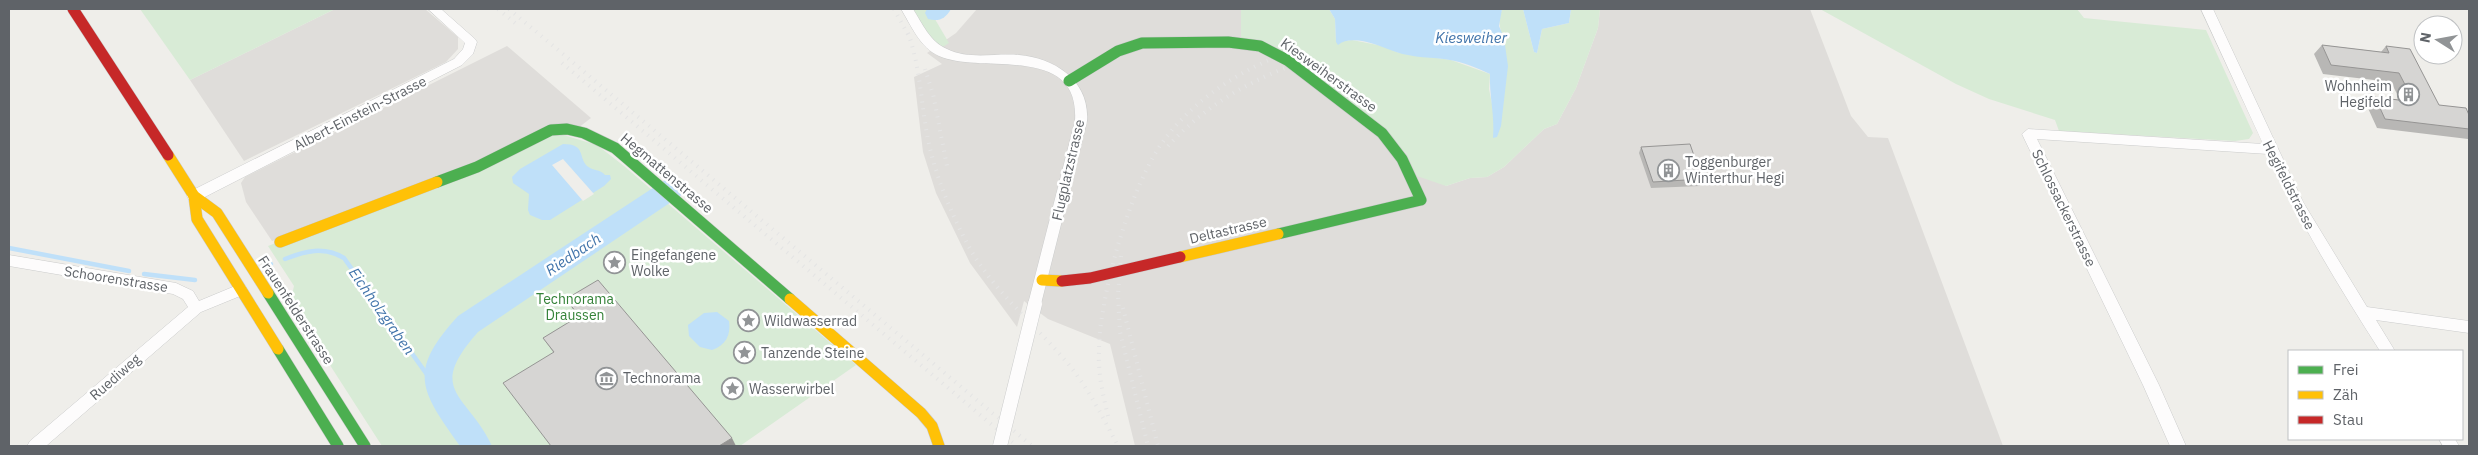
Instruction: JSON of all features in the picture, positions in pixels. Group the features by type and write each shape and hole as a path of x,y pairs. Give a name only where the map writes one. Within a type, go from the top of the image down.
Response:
{"street":[{"name":"Frauenfelderstrasse","path":"73,9 194,196 217,213 366,446"},
{"name":"Albert-Einstein-Strasse","path":"194,196 458,62 469,51 470,42 434,9"},
{"name":"Flugplatzstrasse","path":"907,9 928,42 943,53 966,58 1028,60 1047,66 1069,81 1081,102 1081,121 1000,446"},
{"name":"Hegifeldstrasse","path":"2207,9 2270,149 2316,236 2387,350"},
{"name":"Kiesweiherstrasse","path":"1069,81 1118,51 1142,43 1228,42 1260,46 1287,60 1382,133 1402,159 1421,200"},
{"name":"Hegmattenstrasse","path":"280,242 477,167 556,129 570,129 608,143 655,182 921,414 932,426 939,446"},
{"name":"Schlossackerstrasse","path":"2178,446 2151,385 2028,134 2270,149"},
{"name":"Frauenfelderstrasse","path":"194,196 196,217 338,446"},
{"name":"Deltastrasse","path":"1042,280 1062,281 1090,278 1421,200"},
{"name":"Schoorenstrasse","path":"9,260 76,273 176,288 188,295 196,308"},
{"path":"196,308 240,290"},
{"name":"Ruediweg","path":"35,446 196,308"},
{"path":"2362,312 2469,327"}],"shaded area":[{"path":"335,9 425,9 458,37 458,49 446,62 244,161 190,80"},
{"path":"977,9 1241,9 1241,36 1262,35 1446,186 1470,178 1487,177 1504,167 1544,129 1557,124 1576,88 1598,28 1600,9 1810,9 1851,116 1868,137 1888,138 2003,446 1135,446 1110,344 1048,319 1024,301 1017,327 970,263 936,193 923,152 914,77 942,64 927,53 956,33"},
{"path":"507,46 591,118 574,131 272,241 246,202 241,183 245,177"}],"green space":[{"path":"140,9 335,9 190,80"},
{"path":"907,9 929,9 949,43 938,50 925,38"},
{"path":"1241,9 1329,9 1335,19 1336,42 1352,40 1388,47 1396,52 1451,60 1490,74 1489,89 1495,119 1494,138 1501,34 1499,19 1502,9 1523,9 1534,52 1537,53 1542,29 1569,23 1571,9 1600,9 1598,28 1576,88 1557,124 1544,129 1504,167 1487,177 1470,178 1446,186 1417,176 1406,153 1278,48 1262,41 1241,38"},
{"path":"1820,9 2077,9 2084,18 2206,30 2253,133 2249,139 2235,141 2059,131 2055,120 1989,99 1956,84"},
{"name":"Technorama Draussen","path":"560,134 597,145 624,166 856,365 740,446 382,446 290,303 294,286 268,246 550,135"}],"water":[{"name":"Kiesweiher","path":"1329,9 1502,9 1499,26 1504,38 1508,66 1501,126 1497,137 1493,138 1490,74 1460,62 1403,54 1367,42 1351,40 1338,45 1336,42 1335,19"},
{"path":"1523,9 1571,9 1569,23 1542,29 1537,53 1534,52"},
{"path":"563,144 575,146 587,166 605,175 610,175 611,179 604,186 550,220 542,220 530,215 528,210 529,194 513,183 512,177 520,169"},
{"path":"717,312 729,321 728,335 717,348 712,350 700,347 689,336 688,325 704,313"}],"pier":[{"path":"563,159 594,194 583,201 552,165"}],"building":[{"path":"2322,45 2389,53 2386,46 2410,49 2413,55 2413,65 2418,65 2439,105 2466,108 2469,115 2469,129 2385,119 2375,97 2414,102 2399,73 2331,65"},
{"name":"Toggenburger Winterthur Hegi","path":"1690,144 1702,179 1653,182 1641,147"},
{"name":"Technorama","path":"598,280 732,438 719,446 551,446 503,383 554,352 543,338 579,316 566,299"}],"waterway":[{"name":"Riedbach","path":"936,13 940,9"},
{"name":"Riedbach","path":"477,446 444,399 439,386 438,373 442,359 451,343 468,324 674,187"},
{"name":"Eichholzgraben","path":"9,248 129,271"},
{"name":"Eichholzgraben","path":"285,259 314,251 329,252 344,258 438,390"},
{"name":"Eichholzgraben","path":"265,266 271,264"},
{"name":"Eichholzgraben","path":"144,274 195,280"}],"railway":[{"path":"498,9 515,23"},
{"path":"509,9 1032,446"},
{"path":"894,9 909,36"},
{"path":"909,36 911,40"},
{"path":"909,36 916,60 926,130 932,157 951,210 969,247 1001,292 1052,345 1080,379 1118,446"},
{"path":"1108,416 1099,368 1100,328 1111,270 1130,208 1142,179 1155,154 1168,135 1190,111 1228,82 1271,59"},
{"path":"562,63 1017,446"},
{"path":"1168,146 1194,121 1222,100 1252,83 1285,68"},
{"path":"925,69 933,94 948,171"},
{"path":"1121,256 1118,295 1120,332 1148,446"},
{"path":"1123,308 1158,446"}],"traffic: fast":[{"path":"1069,81 1118,51 1142,43 1228,42 1260,46 1287,60 1382,133 1402,159 1421,200 1278,234"},
{"path":"437,182 477,167 551,130 567,129 584,133 615,148 790,299"},
{"path":"268,293 365,446"},
{"path":"278,349 338,446"}],"traffic: slow":[{"path":"168,155 194,196 217,213 268,293"},
{"path":"280,242 437,182"},
{"path":"194,196 197,219 278,349"},
{"path":"1180,257 1278,234"},
{"path":"1042,280 1062,281"},
{"path":"790,299 921,413 932,426 939,446"}],"traffic: jam":[{"path":"73,9 168,155"},
{"path":"1062,281 1090,278 1180,257"}],"place":[{"name":"Wohnheim Hegifeld","path":"2408,94"},
{"name":"Toggenburger Winterthur Hegi","path":"1669,170"},
{"name":"Eingefangene Wolke","path":"615,263"},
{"name":"Wildwasserrad","path":"748,321"},
{"name":"Tanzende Steine","path":"745,353"},
{"name":"Technorama","path":"607,378"},
{"name":"Wasserwirbel","path":"733,389"}]}
